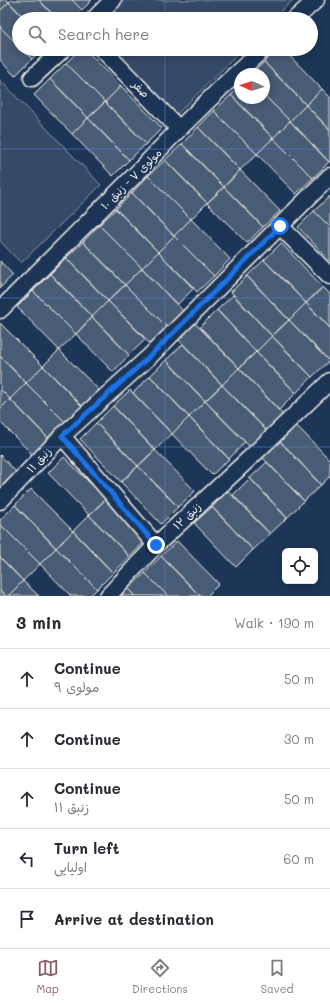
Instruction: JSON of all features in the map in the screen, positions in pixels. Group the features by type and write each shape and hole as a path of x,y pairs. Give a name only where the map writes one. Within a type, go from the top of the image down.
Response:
{"street":[{"path":"101,12 113,0"},
{"path":"303,12 316,0"},
{"path":"32,78 56,56"},
{"name":"صفر","path":"109,56 179,129"},
{"name":"مولوی ۷ - زنبق ۱۰","path":"0,310 179,129 255,56"},
{"name":"زنبق ۱۱","path":"0,501 62,436 150,356 330,176"},
{"path":"280,226 330,276"},
{"name":"زنبق ۱۲","path":"108,596 156,545 330,381"},
{"path":"62,436 156,545"}],"shaded area":[{"path":"124,0 293,0 280,12 112,12"},
{"path":"119,56 236,56 176,115"},
{"path":"0,80 101,185 21,263 0,241"}],"building":[{"path":"0,0 7,0 9,2 0,11"},
{"path":"11,0 39,0 50,12 18,12 9,2"},
{"path":"39,0 72,0 82,10 80,12 50,12"},
{"path":"72,0 92,0 82,10"},
{"path":"9,2 18,12 12,12 12,39 0,27 0,11"},
{"path":"0,27 12,39 12,56 29,56 32,59 15,76 0,60"},
{"path":"73,56 92,56 121,86 105,102 66,63"},
{"path":"270,56 290,56 322,89 306,105 264,62"},
{"path":"264,62 270,68 258,68"},
{"path":"66,63 105,102 88,118 50,79"},
{"path":"270,68 306,105 290,121 270,101"},
{"path":"50,79 88,118 72,134 34,95"},
{"path":"121,86 162,128 146,144 105,102"},
{"path":"322,89 330,97 330,130 306,105"},
{"path":"231,95 234,98 234,104 240,104 273,138 257,154 214,111"},
{"path":"270,101 290,121 273,138 240,104 270,104"},
{"path":"105,102 146,144 129,160 88,118"},
{"path":"306,105 330,130 329,162 290,121"},
{"path":"214,111 257,154 240,170 198,127"},
{"path":"88,118 129,160 113,176 72,134"},
{"path":"290,121 329,162 313,178 273,138"},
{"path":"198,127 240,170 224,187 182,144"},
{"path":"273,138 313,178 296,194 257,154"},
{"path":"182,144 224,187 207,203 165,160"},
{"path":"165,160 207,203 191,219 148,176"},
{"path":"240,170 280,211 263,227 224,187"},
{"path":"148,176 191,219 174,236 132,193"},
{"path":"224,187 263,227 247,243 207,203"},
{"path":"132,193 174,236 158,252 116,209"},
{"path":"330,196 330,227 314,211"},
{"path":"116,209 158,252 142,268 99,225"},
{"path":"314,211 330,227 330,261 298,227"},
{"path":"191,219 230,259 214,276 174,236"},
{"path":"99,225 142,268 125,285 83,242"},
{"path":"174,236 214,276 197,292 158,252"},
{"path":"83,242 125,285 108,301 66,258"},
{"path":"281,243 323,287 306,303 264,260"},
{"path":"158,252 194,288 177,305 142,268"},
{"path":"66,258 108,301 92,317 50,274"},
{"path":"264,260 306,303 289,320 247,276"},
{"path":"0,261 13,275 0,288"},
{"path":"142,268 186,314 170,330 125,285"},
{"path":"50,274 92,317 76,334 33,291"},
{"path":"247,276 289,320 272,336 231,292"},
{"path":"125,285 170,330 153,347 108,301"},
{"path":"323,287 330,294 330,328 306,303"},
{"path":"33,291 76,334 59,350 17,307"},
{"path":"233,295 272,336 256,352 217,310"},
{"path":"108,301 146,339 129,355 92,317"},
{"path":"306,303 330,328 329,361 289,320"},
{"path":"217,310 256,352 239,368 200,327"},
{"path":"92,317 129,355 113,372 76,334"},
{"path":"191,319 239,368 222,385 174,335"},
{"path":"289,320 329,361 312,377 272,336"},
{"path":"0,323 43,366 26,383 0,356"},
{"path":"272,336 312,377 296,393 256,352"},
{"path":"183,344 222,385 205,401 166,360"},
{"path":"59,350 99,390 82,406 43,366"},
{"path":"256,352 296,393 279,410 239,368"},
{"path":"0,356 26,383 10,399 0,389"},
{"path":"166,360 205,401 189,417 150,376"},
{"path":"43,366 82,406 66,423 26,383"},
{"path":"239,368 285,417 269,433 222,385"},
{"path":"150,376 189,417 172,434 133,393"},
{"path":"26,383 66,423 49,439 10,399"},
{"path":"222,385 269,433 252,449 205,401"},
{"path":"0,389 10,399 0,409"},
{"path":"130,390 172,434 155,450 113,406"},
{"path":"10,399 49,439 33,455 0,422 0,409"},
{"path":"205,401 245,442 229,459 189,417"},
{"path":"113,406 155,450 138,466 96,423"},
{"path":"189,417 229,459 212,475 172,434"},
{"path":"96,423 138,466 121,482 80,439"},
{"path":"296,425 330,460 330,476 321,485 280,441"},
{"path":"280,441 321,485 304,501 262,457"},
{"path":"155,450 195,491 178,507 138,466"},
{"path":"0,455 16,472 0,488"},
{"path":"64,457 106,499 89,515 48,473"},
{"path":"267,462 304,501 287,518 250,478"},
{"path":"138,466 178,507 161,524 121,482"},
{"path":"250,478 287,518 270,534 233,495"},
{"path":"31,489 73,531 56,548 15,505"},
{"path":"228,491 270,534 253,550 212,507"},
{"path":"106,499 146,540 130,557 89,515"},
{"path":"15,505 56,548 40,564 0,524 0,520"},
{"path":"212,507 253,550 236,567 194,523"},
{"path":"89,515 130,557 113,573 73,531"},
{"path":"0,524 40,564 23,581 0,557"},
{"path":"73,531 113,573 97,589 56,548"},
{"path":"177,541 219,584 207,596 200,596 161,556"},
{"path":"56,548 97,589 90,596 71,596 40,564"},
{"path":"161,556 200,596 168,596 145,573"},
{"path":"0,557 23,581 8,596 0,590"},
{"path":"145,573 168,596 135,596 128,589"},
{"path":"23,581 39,596 8,596"},
{"path":"128,589 135,596 121,596"},
{"path":"0,590 6,596 0,596"}],"route":[{"path":"156,545 62,436 150,356 280,226"}]}
